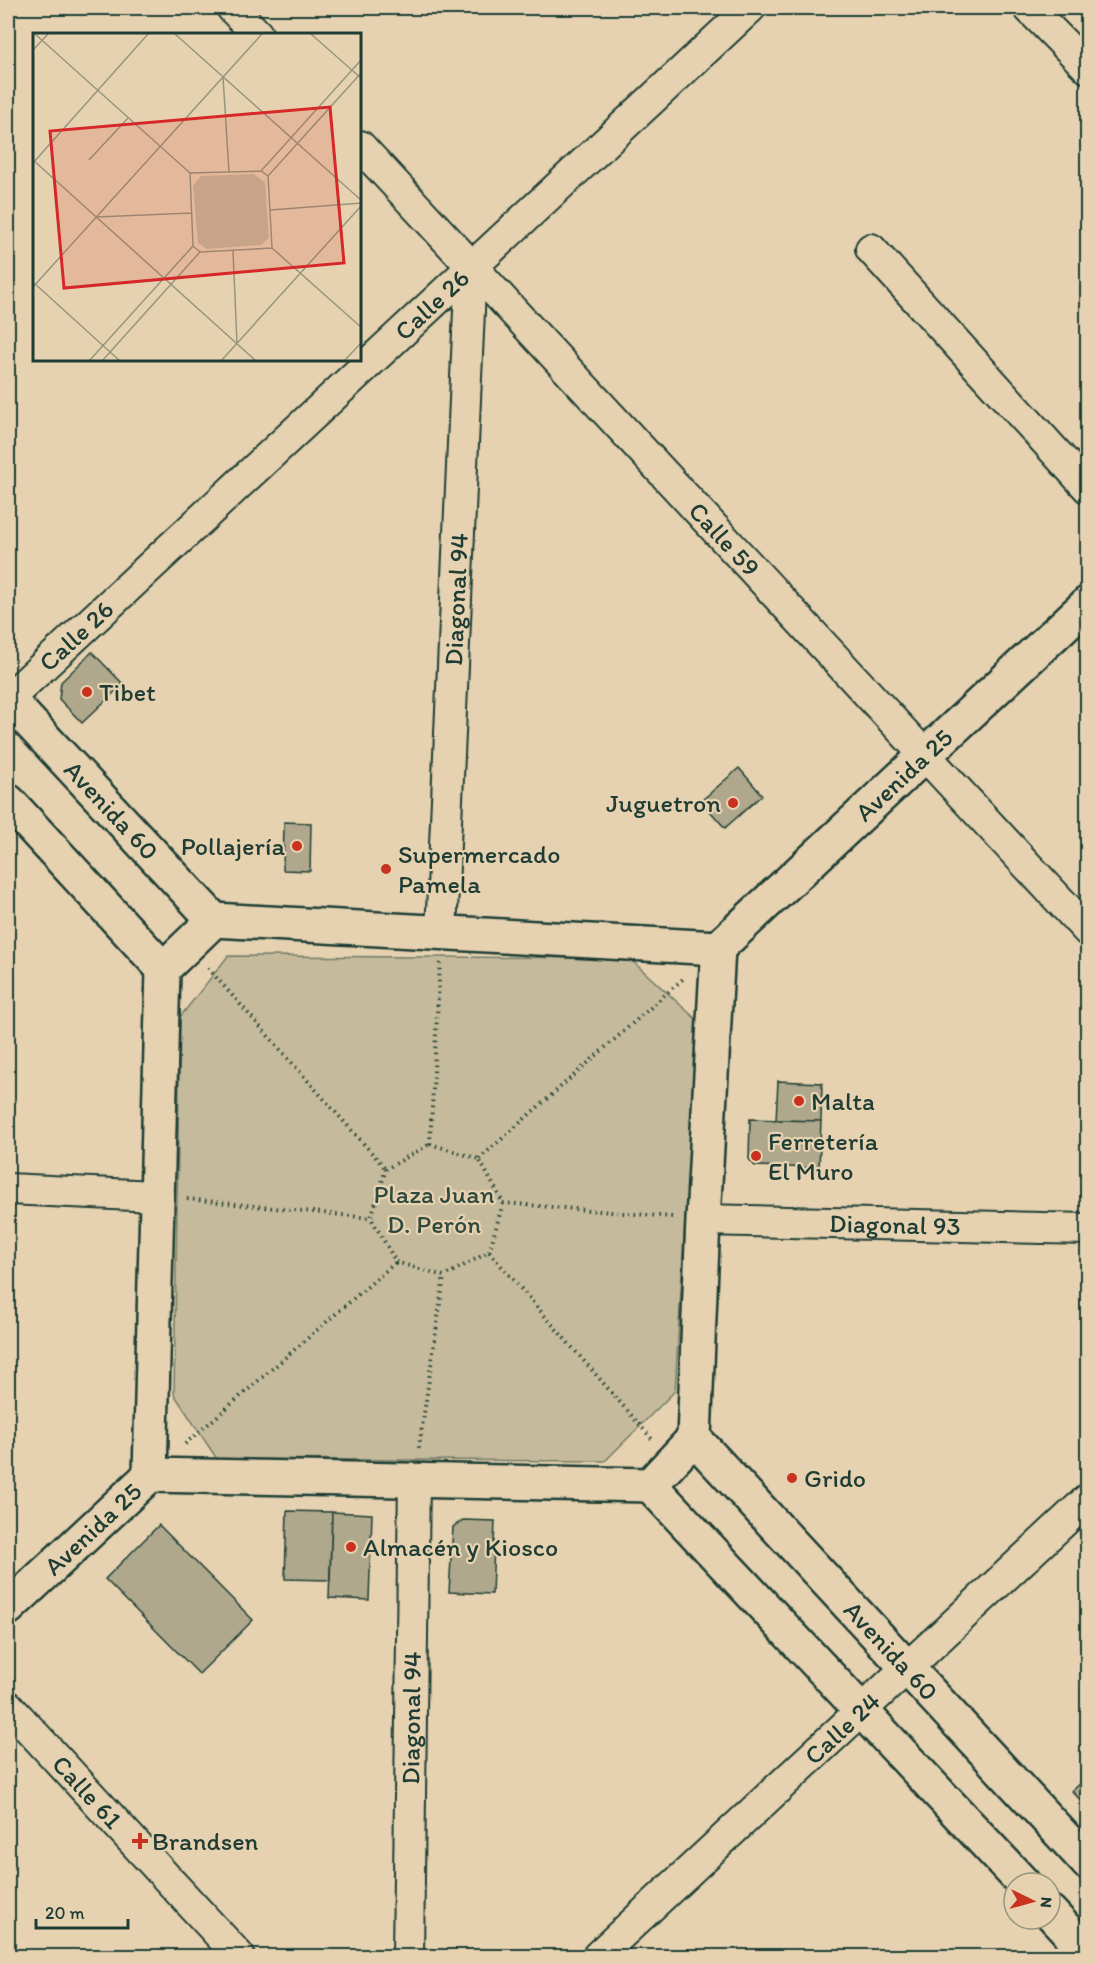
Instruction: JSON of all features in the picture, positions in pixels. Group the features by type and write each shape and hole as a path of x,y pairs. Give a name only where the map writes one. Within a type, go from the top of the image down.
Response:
{"main road":[{"name":"Avenida 25","path":"718,948 1088,603"},
{"name":"Avenida 60","path":"8,699 214,921"},
{"path":"8,801 162,969 150,1475 414,1479 661,1474 694,1438 718,948 214,921 162,969"},
{"name":"Avenida 60","path":"694,1438 1088,1863"},
{"path":"661,1474 862,1709 1012,1871"},
{"name":"Avenida 25","path":"8,1608 150,1475"},
{"path":"1062,1925 1088,1953"}],"street":[{"path":"232,8 256,33"},
{"name":"Calle 26","path":"8,699 750,8"},
{"path":"1029,8 1088,68"},
{"name":"Calle 59","path":"362,148 1088,931"},
{"path":"871,249 1088,488"},
{"name":"Diagonal 94","path":"441,933 471,266"},
{"path":"8,1189 155,1196"},
{"name":"Diagonal 93","path":"703,1220 1088,1229"},
{"name":"Diagonal 94","path":"408,1956 414,1479"},
{"name":"Calle 24","path":"598,1956 1088,1499"},
{"name":"Calle 61","path":"8,1706 239,1956"}],"path":[{"path":"430,1144 441,933"},
{"path":"188,945 386,1169"},
{"path":"478,1159 718,948"},
{"path":"430,1144 478,1159 503,1203 489,1252 444,1276 396,1262 371,1218 386,1169 430,1144"},
{"path":"155,1196 371,1218"},
{"path":"503,1203 703,1220"},
{"path":"489,1252 661,1474"},
{"path":"150,1475 396,1262"},
{"path":"414,1479 444,1276"}],"green space":[{"name":"Plaza Juan D. Perón","path":"228,956 629,958 697,1020 675,1391 605,1461 217,1459 174,1394 180,1017"}],"building":[{"name":"Tibet","path":"92,652 123,684 82,723 59,699 61,682"},
{"path":"739,768 762,795 725,828 701,801"},
{"name":"Pollajería","path":"284,822 311,823 310,871 283,870"},
{"name":"Malta","path":"778,1081 822,1083 821,1121 776,1120"},
{"path":"750,1119 821,1121 819,1168 755,1166 749,1159"},
{"path":"287,1511 332,1512 330,1580 285,1579"},
{"name":"Almacén y Kiosco","path":"332,1512 372,1514 369,1600 329,1598"},
{"path":"463,1520 495,1521 492,1594 449,1592 453,1527"},
{"path":"159,1525 253,1620 199,1674 105,1579"},
{"path":"1088,1777 1088,1808 1072,1791"}],"place":[{"name":"Tibet","path":"87,692"},
{"name":"Juguetron","path":"733,803"},
{"name":"Pollajería","path":"297,846"},
{"name":"Supermercado Pamela","path":"386,869"},
{"name":"Malta","path":"799,1101"},
{"name":"Ferretería El Muro","path":"756,1156"},
{"name":"Grido","path":"792,1478"},
{"name":"Almacén y Kiosco","path":"351,1547"},
{"name":"Brandsen","path":"140,1841"}]}
